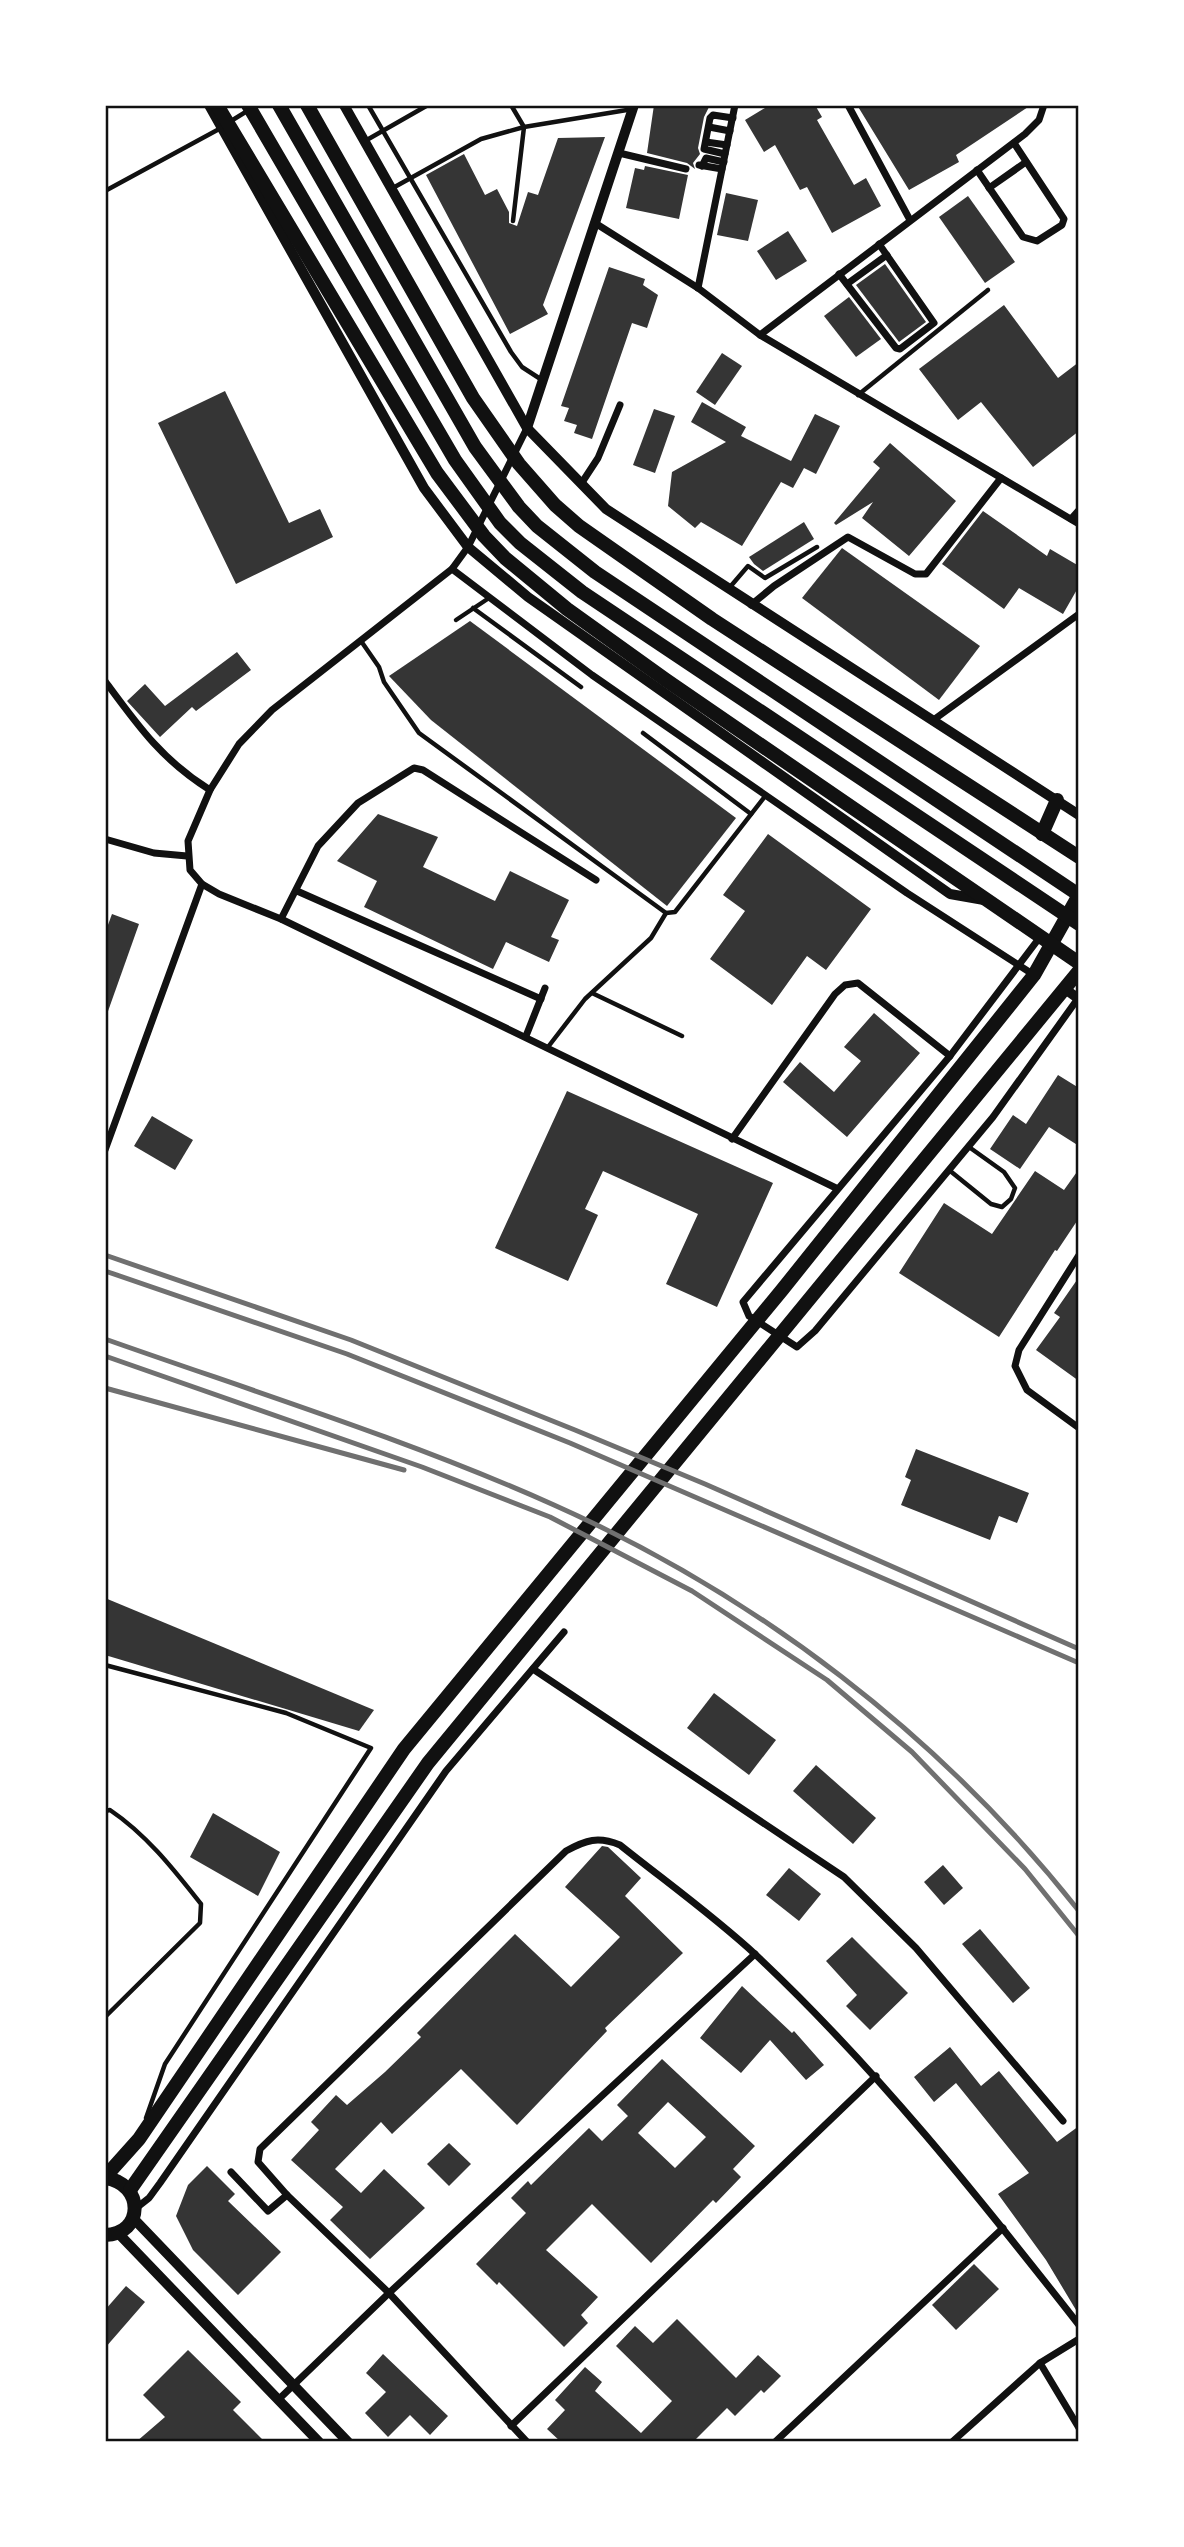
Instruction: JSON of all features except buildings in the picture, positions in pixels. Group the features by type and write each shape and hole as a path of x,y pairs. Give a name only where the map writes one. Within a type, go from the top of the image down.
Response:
{"main road":[{"path":"217,105 411,432 437,473 484,536 532,582 666,680 1079,963"},
{"path":"248,105 454,460 500,523 520,543 582,592 1079,924"},
{"path":"111,2234 134,2213 130,2190 123,2183 105,2177 139,2139 404,1749 782,1290 1034,975 1079,895 596,572 537,526 505,489 475,447 279,105"},
{"path":"307,105 473,398 526,472 579,526 712,619 1079,857"},
{"path":"1042,834 1057,800"},
{"path":"130,2190 429,1763 1079,971"}],"street":[{"path":"209,105 424,488 468,547 528,597 950,894 993,902"},
{"path":"344,105 527,428 606,509 751,606 1079,815"},
{"path":"698,288 735,105"},
{"path":"848,105 910,220"},
{"path":"760,335 1013,142 1039,120 1044,105"},
{"path":"634,107 527,428 468,547 452,569 272,710 239,744 210,790 188,841 187,856 190,870 202,884 219,894 281,919 836,1188"},
{"path":"724,162 706,151 709,127 713,115 733,118"},
{"path":"709,127 730,131"},
{"path":"706,142 727,145"},
{"path":"977,170 1023,237 1037,241 1062,225 1064,219 1013,142"},
{"path":"619,153 686,169"},
{"path":"700,166 724,162"},
{"path":"989,188 1026,162"},
{"path":"595,223 698,288 760,335 1079,524"},
{"path":"839,274 896,348 900,349 934,323 879,244"},
{"path":"846,284 887,255"},
{"path":"581,484 598,458 620,405"},
{"path":"751,606 774,586 848,537 915,574 926,573 1001,478"},
{"path":"1071,519 1079,510"},
{"path":"452,569 592,675 907,892 1034,975"},
{"path":"932,721 1079,614"},
{"path":"105,681 154,746 173,765 210,790"},
{"path":"281,919 298,891 318,846 358,803 414,768 424,770 596,880"},
{"path":"105,839 154,853 187,856"},
{"path":"105,1150 202,884"},
{"path":"298,891 541,999"},
{"path":"1041,936 950,1056 836,1188 743,1302 749,1316 797,1347 865,1272 993,1117 1079,998 1065,989"},
{"path":"732,1139 835,994 845,985 858,983 950,1056"},
{"path":"526,1036 545,988"},
{"path":"1079,1255 1019,1350 1015,1366 1027,1390 1079,1428"},
{"path":"348,2442 134,2213 160,2183 446,1771 564,1632"},
{"path":"533,1669 844,1877 916,1948 1063,2121"},
{"path":"527,2442 388,2293 287,2195 258,2162 260,2149 566,1851 585,1840 603,1838 620,1845 755,1954 876,2076 1003,2228 1079,2325"},
{"path":"278,2400 388,2293 755,1954"},
{"path":"511,2426 876,2076"},
{"path":"231,2172 268,2211 287,2195"},
{"path":"775,2442 1003,2228"},
{"path":"111,2234 319,2442"},
{"path":"952,2442 1040,2363 1079,2339"},
{"path":"1040,2363 1079,2428"}],"lane":[{"path":"105,191 257,105"},
{"path":"368,105 511,352 522,368 543,381"},
{"path":"365,142 428,105"},
{"path":"511,105 524,127 513,221"},
{"path":"391,189 481,139 524,127 634,107"},
{"path":"858,395 988,290"},
{"path":"727,590 745,568 751,568 765,578 817,547"},
{"path":"456,620 490,598"},
{"path":"473,608 581,687"},
{"path":"361,640 379,667 384,682 419,733 666,914"},
{"path":"643,733 751,814"},
{"path":"548,1047 592,993 650,938 666,914 675,912 766,795"},
{"path":"592,993 682,1036"},
{"path":"948,1169 991,1204 1002,1207 1012,1199 1015,1188 1004,1172 968,1146"},
{"path":"105,1665 286,1713 371,1748 165,2064 139,2139"},
{"path":"105,1811 110,1810 122,1818 163,1856 201,1904 203,1914 200,1923 105,2017"}],"railway":[{"path":"105,1255 351,1340 575,1430 705,1484 1079,1649"},
{"path":"105,1271 347,1354 570,1443 1079,1663"},
{"path":"105,1339 331,1418 499,1481 629,1541 703,1582 773,1627 841,1676 906,1730 967,1787 1025,1847 1079,1911"},
{"path":"105,1356 422,1467 550,1517 692,1591 827,1680 912,1752 1025,1869 1079,1936"},
{"path":"105,1388 404,1470"}]}
